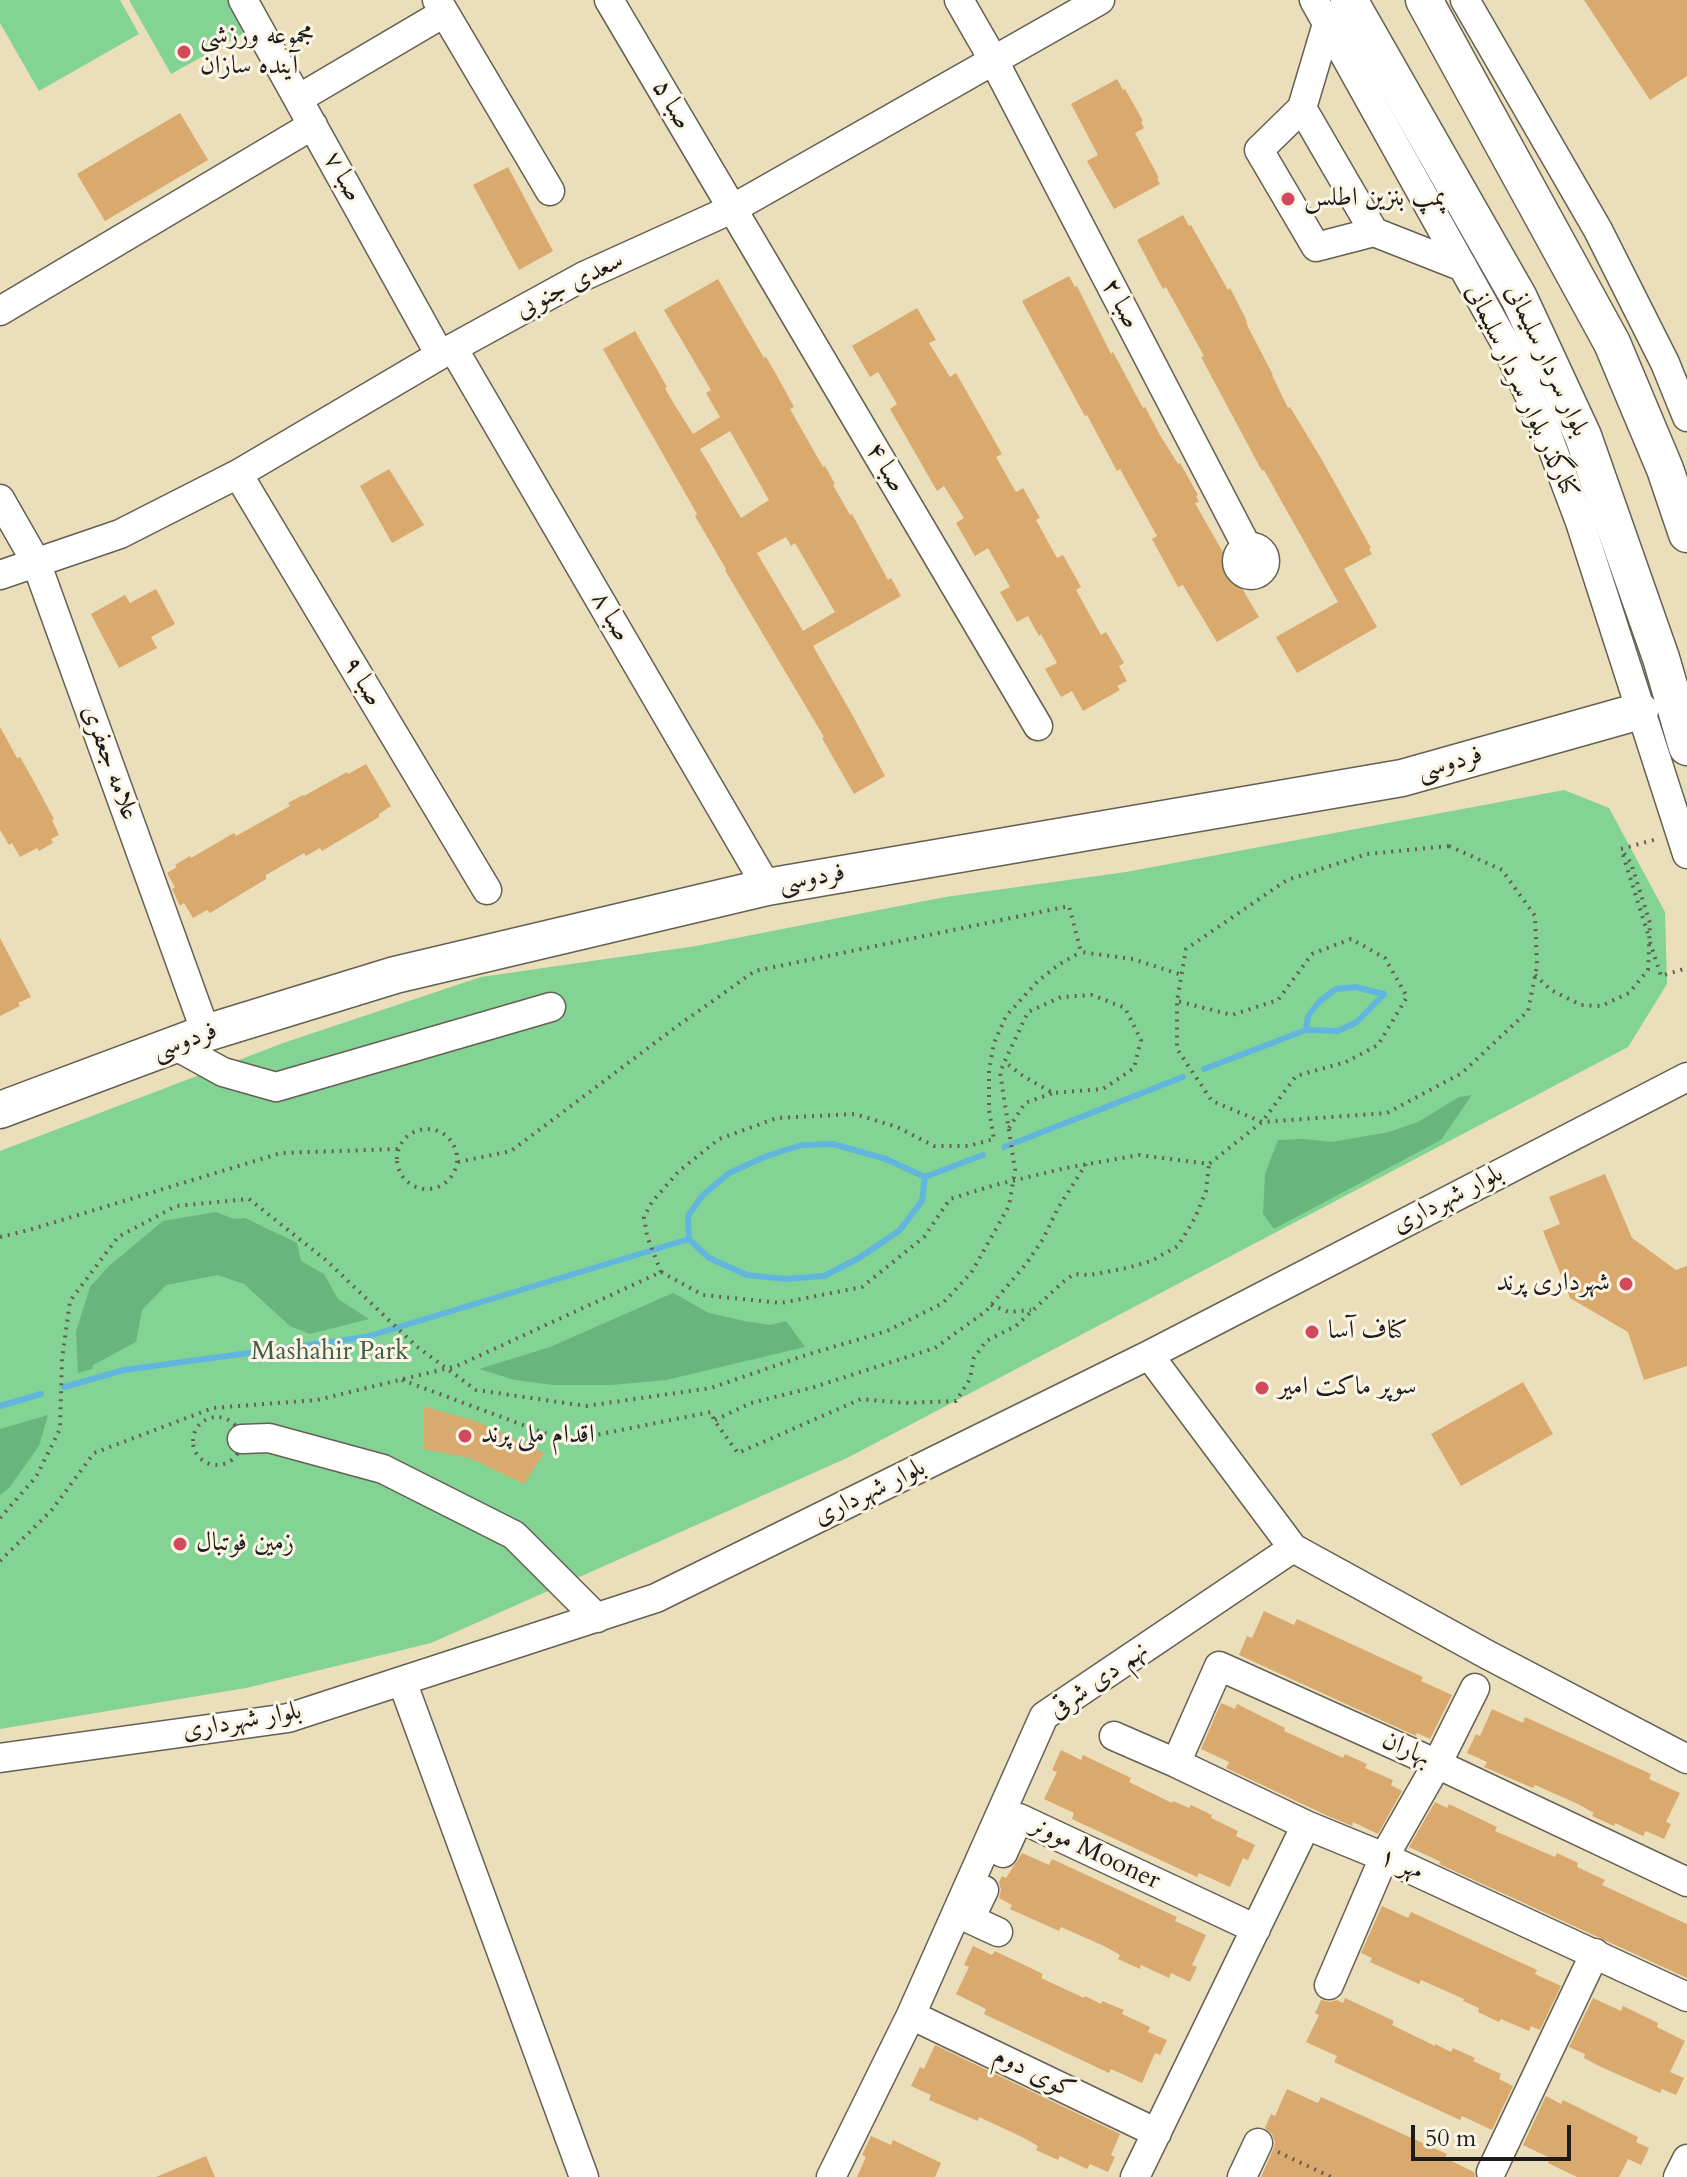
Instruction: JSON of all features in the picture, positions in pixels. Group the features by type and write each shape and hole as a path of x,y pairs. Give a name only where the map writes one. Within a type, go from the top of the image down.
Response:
{"main road":[{"path":"1424,0 1612,343 1665,469 1687,534"},
{"name":"بلوار سردار سلیمانی","path":"1330,8 1519,298 1583,436 1661,658 1687,747"},
{"name":"فردوسی","path":"0,1110 190,1039 395,975 767,887 1402,778 1640,711"}],"street":[{"name":"صبا ۷","path":"243,0 447,351"},
{"name":"صبا ۵","path":"609,0 732,209"},
{"name":"صبا ۲","path":"959,0 994,61 1247,547"},
{"name":"سعدی جنوبی","path":"0,575 120,534 238,474 447,351 584,276 732,209 1100,0"},
{"path":"1465,0 1604,242 1665,363 1687,417"},
{"path":"298,99 440,6 550,191"},
{"path":"1330,8 1302,108 1259,150 1316,247 1374,232 1463,267"},
{"name":"کنارگذر بلوار سردار سلیمانی","path":"1330,8 1504,341 1547,434 1580,522 1685,848"},
{"path":"1302,108 1374,232"},
{"path":"0,311 313,125"},
{"name":"صبا ۴","path":"732,209 1038,726"},
{"name":"صبا ۸","path":"447,351 767,887"},
{"name":"صبا ۹","path":"238,474 487,890"},
{"name":"علامه جعفری","path":"0,499 36,562 190,1039"},
{"path":"190,1039 223,1072 276,1087 551,1007"},
{"name":"بلوار شهرداری","path":"0,1758 288,1718 656,1598 1149,1355 1687,1077"},
{"path":"1149,1355 1293,1548 1687,1759"},
{"path":"242,1439 269,1438 301,1445 396,1475 514,1535 597,1618"},
{"name":"نهم دی شرقی","path":"831,2177 911,2015 1044,1716 1293,1548"},
{"name":"بهاران","path":"1176,1763 1219,1666 1687,1882"},
{"path":"402,1681 584,2177"},
{"path":"1329,1985 1384,1857 1437,1764 1475,1688"},
{"name":"مهر ۱","path":"1114,1736 1687,1997"},
{"name":"موونر Mooner","path":"998,1932 970,1919 1019,1818 1256,1929"},
{"path":"1135,2177 1306,1825"},
{"path":"1491,2172 1595,1953"},
{"name":"کوی دوم","path":"911,2015 1157,2133"},
{"path":"1242,2177 1258,2143"},
{"path":"1678,2177 1687,2159"}],"path":[{"path":"1449,846 1502,870 1535,916 1535,975 1528,1011 1462,1073 1387,1113 1262,1122 1212,1101 1177,1049 1177,1001 1186,949 1287,880 1367,854 1449,846"},
{"path":"1685,848 1621,849 1661,976 1687,968"},
{"path":"458,1162 511,1151 755,971 1069,906 1081,952"},
{"path":"401,1379 566,1441 711,1412 738,1453 861,1399 905,1403 956,1401 970,1379 974,1358 986,1341 1016,1326 1074,1274 1090,1275 1127,1268 1151,1261 1178,1246 1195,1218 1206,1191 1209,1164 1262,1122 1296,1076 1346,1062 1378,1045 1407,997 1385,958 1351,939 1312,954 1278,1000 1232,1015 1177,1001"},
{"path":"1535,975 1551,990 1581,1005 1601,1006 1629,993 1648,970 1649,940"},
{"path":"1182,975 1133,959 1081,952 1037,982 1006,1016 994,1043 989,1070 989,1110 994,1139 968,1146 934,1146 897,1127 855,1114 777,1118 719,1139 679,1171 652,1202 644,1217 647,1236 661,1272 703,1295 781,1303 862,1287 924,1237 950,1199 1086,1164 1139,1155 1209,1164"},
{"path":"0,1518 36,1477 60,1429 62,1359 70,1301 118,1237 176,1206 249,1199 327,1261 416,1346 476,1390 586,1406 711,1388 887,1331 943,1303 971,1273 1009,1206 1015,1170 1008,1130 1000,1072 1028,1012 1061,997 1092,995 1125,1008 1141,1040 1134,1068 1103,1089 1053,1093 1025,1103 1008,1130"},
{"path":"1005,1062 1053,1093"},
{"path":"419,1130 438,1130 453,1143 457,1152 455,1172 450,1180 432,1190 411,1185 399,1169 398,1149 410,1134 419,1130"},
{"path":"0,1237 281,1153 398,1149"},
{"path":"714,1420 751,1403 811,1388 935,1348 986,1311 1026,1264 1086,1164"},
{"path":"0,1561 51,1511 94,1453 213,1408 317,1400 457,1366 661,1272"},
{"path":"991,1305 1009,1312 1033,1310"},
{"path":"210,1418 219,1408"},
{"path":"1258,2143 1331,2177"}],"green space":[{"path":"0,0 120,0 139,34 39,91 0,23"},
{"name":"مجموعه ورزشی آینده سازان","path":"129,0 233,0 250,30 171,74"},
{"name":"Mashahir Park","path":"1564,790 1609,808 1665,912 1667,984 1628,1047 847,1458 431,1643 246,1688 0,1729 0,1151 286,1042 481,977 696,946 945,897 1126,872"},
{"path":"1472,1095 1441,1140 1274,1229 1263,1214 1265,1174 1278,1140 1332,1142 1389,1132 1418,1122 1459,1097"},
{"path":"216,1212 234,1219 245,1218 297,1243 301,1261 324,1274 338,1299 369,1319 310,1334 290,1326 244,1284 218,1275 166,1285 142,1310 136,1342 93,1365 92,1369 78,1373 76,1332 90,1287 109,1266 163,1221"},
{"path":"673,1293 709,1313 770,1325 786,1321 805,1347 666,1380 611,1385 554,1385 515,1380 479,1369 550,1347"},
{"path":"48,1415 39,1446 9,1488 0,1495 0,1429"}],"building":[{"path":"1584,0 1687,0 1687,76 1650,100"},
{"path":"1117,79 1143,121 1144,128 1135,133 1160,184 1114,209 1087,161 1098,155 1071,104"},
{"path":"180,113 208,160 105,221 77,174"},
{"path":"508,167 553,251 519,270 473,185"},
{"path":"1183,215 1228,290 1230,288 1288,408 1322,460 1371,548 1372,554 1344,569 1377,627 1297,673 1276,637 1338,602 1262,471 1201,357 1204,356 1137,240"},
{"path":"1069,276 1111,354 1113,352 1143,408 1198,495 1199,502 1195,503 1259,617 1217,642 1183,585 1178,587 1152,539 1157,536 1120,469 1117,471 1085,416 1022,301"},
{"path":"718,279 776,374 794,407 790,409 850,515 888,580 891,578 901,596 813,646 885,776 854,794 603,349 635,331 693,434 720,417 706,393 711,390 664,310","holes":["730,431 769,500 741,518 700,449","786,537 791,546 795,543 835,612 803,631 757,553"]},
{"path":"917,308 936,340 929,343 950,377 956,373 1002,454 996,457 1016,492 1023,488 1057,558 1063,555 1081,587 1076,590 1101,635 1106,632 1124,663 1119,666 1127,681 1117,686 1120,690 1083,711 1072,691 1061,697 1045,669 1057,663 1041,634 1039,636 1028,616 1017,622 1000,592 1010,587 988,548 975,556 956,523 964,518 944,486 937,491 890,409 897,404 878,372 870,377 852,346"},
{"path":"389,469 424,525 392,543 360,486"},
{"path":"156,589 175,624 151,637 157,648 119,668 91,614 125,595 130,603"},
{"path":"0,727 33,780 59,835 51,839 53,843 39,851 37,848 20,857 0,830"},
{"path":"366,764 391,806 379,817 322,851 320,848 306,856 304,853 210,913 207,910 193,918 184,903 180,906 167,873 177,867 175,865 234,833 236,836 290,806 288,803"},
{"path":"0,938 31,997 0,1016"},
{"name":"شهرداری پرند","path":"1605,1174 1632,1238 1676,1270 1687,1266 1687,1366 1644,1380 1628,1332 1570,1298 1543,1231 1560,1224 1549,1197"},
{"path":"1523,1382 1553,1434 1461,1486 1431,1434"},
{"name":"اقدام ملی پرند","path":"423,1406 478,1422 544,1453 524,1484 470,1458 423,1449"},
{"path":"1264,1611 1294,1625 1297,1619 1423,1677 1421,1681 1452,1695 1430,1739 1417,1733 1416,1736 1239,1655 1247,1636 1252,1638"},
{"path":"1221,1703 1235,1709 1237,1704 1285,1728 1284,1731 1343,1758 1345,1754 1367,1764 1365,1768 1393,1780 1391,1785 1402,1791 1378,1834 1353,1822 1352,1826 1328,1816 1226,1768 1229,1762 1201,1749"},
{"path":"1492,1709 1523,1723 1525,1717 1651,1774 1649,1779 1680,1793 1666,1822 1671,1824 1664,1839 1646,1831 1643,1836 1615,1823 1614,1826 1592,1816 1594,1813 1578,1804 1484,1767 1487,1762 1467,1753 1476,1734 1480,1736"},
{"path":"1061,1750 1081,1760 1083,1755 1131,1778 1129,1782 1172,1803 1189,1808 1191,1805 1238,1831 1236,1836 1255,1845 1248,1860 1243,1858 1230,1887 1199,1873 1197,1877 1072,1819 1074,1813 1044,1799 1057,1772 1052,1770"},
{"path":"1435,1802 1447,1808 1449,1804 1497,1827 1495,1831 1555,1857 1557,1853 1578,1863 1577,1867 1605,1880 1602,1885 1687,1924 1687,1978 1439,1864 1441,1862 1409,1847"},
{"path":"1022,1853 1049,1865 1052,1859 1177,1917 1175,1921 1206,1935 1192,1965 1197,1967 1190,1982 1171,1973 1169,1978 1141,1965 1140,1969 1118,1959 1120,1955 1104,1946 1061,1927 1059,1931 1010,1909 1012,1905 999,1898 999,1882 1002,1876 1006,1878"},
{"path":"1382,1906 1408,1918 1411,1912 1537,1970 1535,1974 1561,1986 1540,2030 1531,2026 1529,2031 1501,2019 1499,2022 1478,2012 1479,2008 1464,1999 1421,1980 1419,1984 1370,1962 1372,1958 1361,1953"},
{"path":"973,1946 992,1955 995,1951 1084,1998 1124,2010 1122,2014 1150,2027 1148,2032 1167,2040 1160,2055 1155,2053 1142,2083 1111,2069 1109,2073 984,2014 986,2009 956,1994 969,1967 964,1965"},
{"path":"1345,1998 1394,2021 1392,2025 1435,2046 1451,2052 1453,2048 1501,2074 1499,2079 1513,2086 1492,2130 1462,2116 1460,2120 1334,2062 1337,2056 1306,2042 1319,2015 1315,2013 1321,2000 1343,2003"},
{"path":"1593,1998 1621,2011 1623,2006 1658,2023 1657,2027 1685,2041 1670,2072 1684,2078 1676,2095 1662,2089 1660,2093 1601,2067 1584,2058 1585,2054 1569,2047"},
{"path":"935,2045 1120,2134 1108,2172 1090,2164 1087,2169 1060,2156 1058,2160 1036,2150 1038,2146 1022,2137 979,2117 978,2121 929,2100 931,2095 911,2086 920,2067 924,2069"},
{"path":"1287,2089 1318,2103 1321,2097 1447,2154 1445,2158 1474,2172 1475,2177 1261,2177 1275,2142 1265,2128 1271,2114 1275,2116"},
{"path":"1546,2096 1561,2104 1563,2100 1638,2137 1636,2142 1649,2148 1641,2165 1628,2159 1619,2177 1577,2177 1548,2163 1550,2158 1523,2145"},
{"path":"871,2136 891,2145 893,2140 941,2163 935,2177 857,2177"},
{"path":"206,2156 215,2177 156,2177"}],"waterway":[{"path":"1306,1030 1308,1016 1320,1001 1336,989 1355,987 1384,994"},
{"path":"1204,1069 1306,1030 1338,1031 1357,1022 1384,994"},
{"path":"1004,1147 1183,1077"},
{"path":"64,1387 124,1370 366,1337 689,1239 688,1216 702,1196 729,1173 802,1145 833,1144 886,1159 925,1177 983,1155"},
{"path":"689,1239 709,1258 747,1275 786,1279 824,1276 859,1258 900,1230 922,1201 925,1177"},
{"path":"0,1406 41,1394"}],"place":[{"name":"مجموعه ورزشی آینده سازان","path":"184,52"},
{"name":"پمپ بنزین اطلس","path":"1288,199"},
{"name":"شهرداری پرند","path":"1626,1284"},
{"name":"کناف آسا","path":"1312,1332"},
{"name":"سوپر ماکت امیر","path":"1262,1388"},
{"name":"اقدام ملی پرند","path":"465,1436"},
{"name":"زمین فوتبال","path":"180,1544"}]}
